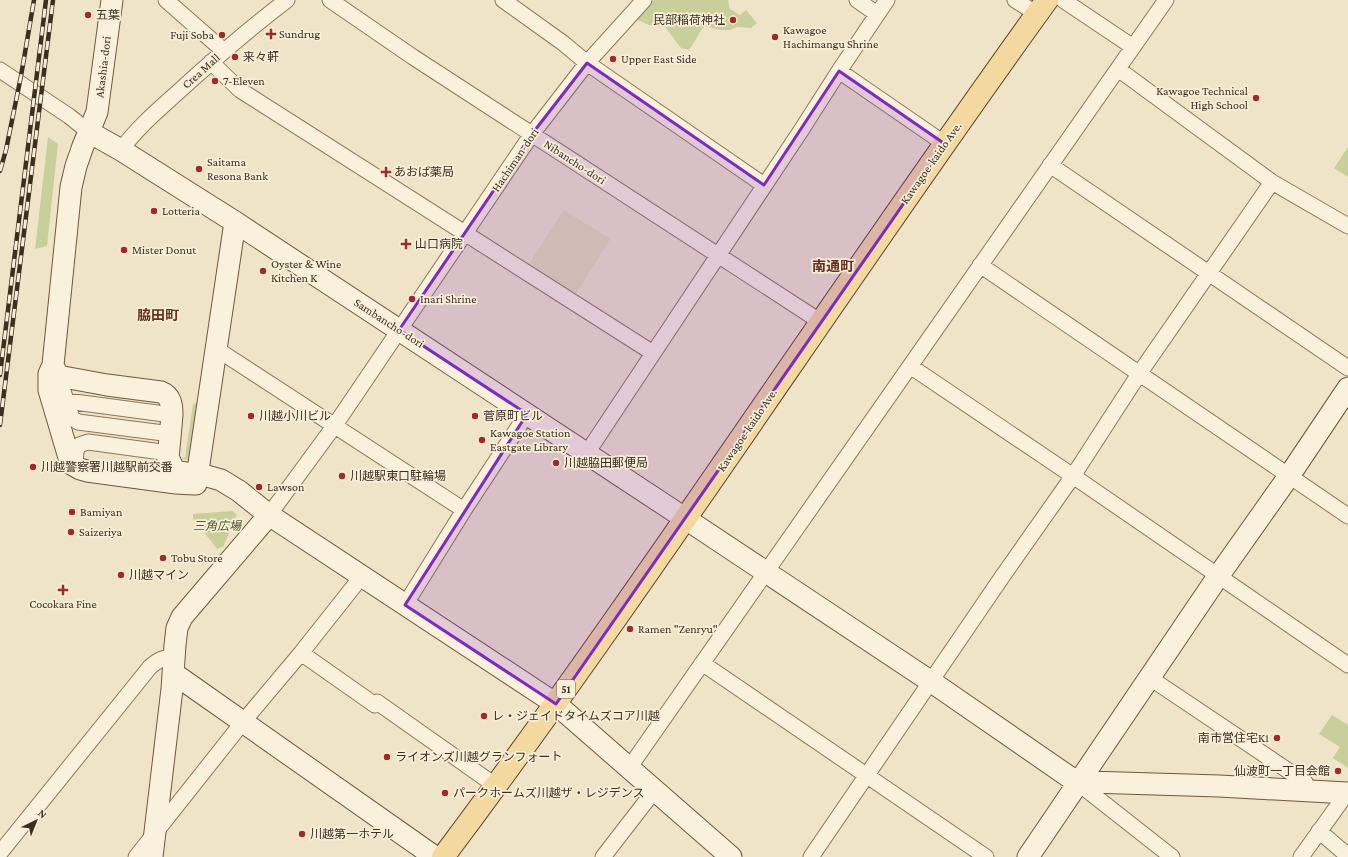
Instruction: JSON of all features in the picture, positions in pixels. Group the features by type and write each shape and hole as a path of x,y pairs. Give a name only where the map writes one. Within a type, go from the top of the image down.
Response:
{"main road":[{"name":"Kawagoe-kaido Ave.","path":"444,857 556,704 686,519 945,144 1042,7"}],"street":[{"name":"Akashia-dori","path":"75,466 70,461 49,390 50,374 56,370 71,187 76,166 97,112 112,0"},
{"path":"166,0 224,51"},
{"name":"Crea Mall","path":"122,150 130,137 142,125 224,51 269,5 287,0"},
{"name":"Nibancho-dori","path":"330,0 413,56 821,322"},
{"path":"503,0 563,43 587,63 764,185"},
{"name":"Hachiman-dori","path":"269,515 336,425 532,134 587,63 644,0"},
{"path":"857,0 877,14"},
{"path":"587,454 839,71 888,0"},
{"path":"1015,0 1042,7"},
{"path":"1063,0 1133,47"},
{"path":"629,768 1166,0"},
{"path":"211,62 240,90 653,352"},
{"path":"1118,69 1272,182 1348,226"},
{"path":"0,70 63,112 89,132"},
{"path":"839,71 945,144"},
{"name":"Sambancho-dori","path":"89,132 122,150 234,222 766,571 1078,783"},
{"path":"1050,164 1210,272 1348,368"},
{"path":"811,857 1002,577 1073,476 1139,374 1272,182"},
{"path":"197,479 234,222"},
{"path":"980,265 1348,516"},
{"path":"215,348 336,425 464,510"},
{"path":"910,366 1219,575 1348,665"},
{"path":"56,370 72,418 81,423 170,440"},
{"path":"56,370 107,385 161,392 168,396 172,406 167,468 158,478 148,480"},
{"path":"1028,857 1348,388"},
{"path":"67,401 170,440"},
{"path":"405,605 464,510 527,414"},
{"path":"170,440 174,470 197,479"},
{"path":"170,440 88,442 79,445 76,451 75,466 87,471 148,480 221,480 230,485 269,515 556,704 731,857"},
{"path":"152,857 177,628 182,617 269,515"},
{"path":"136,857 243,722 301,653 362,576"},
{"path":"301,653 375,705 378,702 496,786"},
{"path":"0,852 150,667 165,657 243,722 435,857"},
{"path":"702,663 986,857"},
{"path":"1150,678 1305,782 1309,791"},
{"path":"1078,783 1100,782 1219,786 1348,793"},
{"path":"1078,783 1172,857"},
{"path":"603,857 654,791"},
{"path":"1301,857 1348,793"},
{"path":"1319,831 1348,856"}],"highlighted area":[{"path":"587,63 764,185 839,71 945,144 556,704 405,605 527,414 399,330 532,134"}],"shaded area":[{"path":"564,210 610,239 574,297 527,267"}],"green space":[{"path":"655,0 728,0 730,9 740,15 746,10 757,23 751,28 737,27 730,30 720,30 705,26 689,50 681,48 665,27 649,25 636,19 649,3"},
{"path":"48,137 58,144 47,246 35,249"},
{"path":"1348,147 1348,177 1334,168"},
{"path":"198,401 189,460 177,458 185,458 193,405"},
{"name":"三角広場","path":"232,511 237,515 223,547 217,549 193,518 193,514"},
{"path":"1332,715 1348,725 1348,768 1333,758 1340,747 1319,734"}],"railway":[{"path":"0,171 6,150 21,76 34,0"},
{"path":"0,375 46,0"},
{"path":"0,425 53,0"}],"place":[{"name":"五葉","path":"88,15"},
{"name":"民部稲荷神社","path":"733,20"},
{"name":"Sundrug","path":"271,34"},
{"name":"Fuji Soba","path":"222,35"},
{"name":"Kawagoe Hachimangu Shrine","path":"775,37"},
{"name":"来々軒","path":"235,57"},
{"name":"Upper East Side","path":"613,59"},
{"name":"7-Eleven","path":"215,81"},
{"name":"Kawagoe Technical High School","path":"1256,98"},
{"name":"Saitama Resona Bank","path":"199,169"},
{"name":"あおば薬局","path":"386,172"},
{"name":"Lotteria","path":"154,211"},
{"name":"山口病院","path":"406,244"},
{"name":"Mister Donut","path":"124,250"},
{"name":"Oyster & Wine Kitchen K","path":"263,271"},
{"name":"Inari Shrine","path":"412,299"},
{"name":"川越小川ビル","path":"251,416"},
{"name":"菅原町ビル","path":"475,416"},
{"name":"Kawagoe Station Eastgate Library","path":"482,440"},
{"name":"川越脇田郵便局","path":"556,463"},
{"name":"川越警察署川越駅前交番","path":"33,467"},
{"name":"川越駅東口駐輪場","path":"342,476"},
{"name":"Lawson","path":"259,487"},
{"name":"Bamiyan","path":"72,512"},
{"name":"Saizeriya","path":"71,532"},
{"name":"Tobu Store","path":"163,558"},
{"name":"川越マイン","path":"121,575"},
{"name":"Cocokara Fine","path":"63,590"},
{"name":"Ramen \"Zenryu\"","path":"630,629"},
{"name":"レ・ジェイドタイムズコア川越","path":"484,716"},
{"name":"南市営住宅K1","path":"1277,738"},
{"name":"ライオンズ川越グランフォート","path":"387,757"},
{"name":"仙波町一丁目会館","path":"1338,771"},
{"name":"パークホームズ川越ザ・レジデンス","path":"445,793"},
{"name":"川越第一ホテル","path":"302,834"}],"district":[{"name":"南通町","path":"833,266"},
{"name":"脇田町","path":"158,315"}]}
